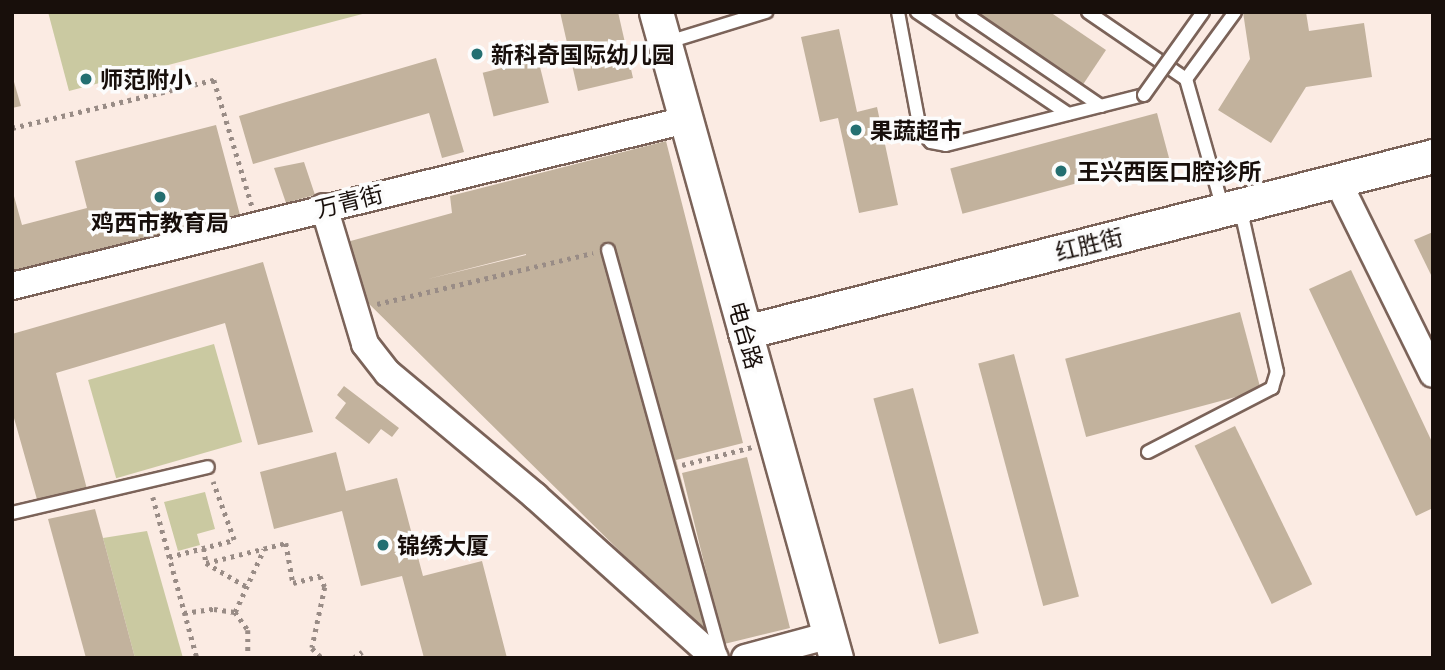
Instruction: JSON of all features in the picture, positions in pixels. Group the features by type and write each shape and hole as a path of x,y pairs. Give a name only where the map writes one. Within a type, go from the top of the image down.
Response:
{"street":[{"name":"电台路","path":"661,28 833,646"},
{"name":"万青街","path":"12,286 257,223 686,120"},
{"name":"红胜街","path":"745,332 1433,156"},
{"path":"1337,180 1433,374"},
{"path":"324,207 365,344 388,373 535,496 715,658"},
{"path":"746,658 833,646"}],"lane":[{"path":"661,28 766,12"},
{"path":"898,12 920,129 931,142 946,145 1144,95 1203,12"},
{"path":"917,12 1068,114"},
{"path":"963,12 1101,106"},
{"path":"1088,12 1186,79 1231,207 1277,372 1272,388 1148,452"},
{"path":"1186,79 1235,12"},
{"path":"608,250 721,658"},
{"path":"12,513 208,467"}],"path":[{"path":"12,128 214,80 257,223"},
{"path":"363,307 608,250"},
{"path":"668,469 775,441"},
{"path":"169,557 234,540 208,467"},
{"path":"148,481 197,658"},
{"path":"206,563 286,543 293,583 320,576 325,587 312,648 321,658"},
{"path":"204,548 206,563"},
{"path":"236,612 265,549"},
{"path":"206,563 247,587"},
{"path":"184,613 214,608 236,612 248,630 248,658"},
{"path":"353,658 362,652"}],"green space":[{"path":"48,12 370,12 69,91"},
{"path":"214,344 242,442 116,478 88,380"},
{"path":"205,492 215,529 197,534 200,545 178,551 164,502"},
{"path":"147,531 183,658 135,658 103,538"}],"building":[{"path":"560,12 618,12 633,78 578,91"},
{"path":"974,12 1050,12 1106,50 1082,86"},
{"path":"1243,12 1306,12 1309,31 1364,23 1372,77 1306,87 1271,143 1218,110 1250,59"},
{"path":"839,29 857,112 877,107 898,205 859,213 838,118 820,122 801,37"},
{"path":"436,58 464,152 442,158 429,113 253,164 239,116"},
{"path":"538,59 549,103 494,116 483,73"},
{"path":"12,75 21,106 12,108"},
{"path":"1157,113 1169,158 962,214 950,168"},
{"name":"鸡西市教育局","path":"216,125 240,215 12,274 12,189 22,225 87,208 75,161"},
{"path":"666,141 743,443 676,460 708,579 682,473 747,457 790,628 716,646 362,297 347,242 452,213 450,196","holes":["526,254 526,255 428,279"]},
{"path":"304,162 315,195 286,203 274,168"},
{"path":"1433,232 1433,279 1414,240"},
{"path":"263,262 313,432 258,445 225,323 56,373 87,489 38,503 12,411 12,334"},
{"path":"1351,270 1433,444 1433,508 1416,516 1309,289"},
{"path":"1240,312 1261,390 1086,437 1065,359"},
{"path":"1014,354 1079,596 1043,606 978,364"},
{"path":"344,386 399,428 392,437 381,429 369,444 335,418 346,403 337,395"},
{"path":"913,388 979,633 939,644 873,399"},
{"path":"1235,426 1312,584 1272,604 1195,446"},
{"name":"锦绣大厦","path":"336,452 346,491 397,478 423,576 482,561 507,658 424,658 402,576 361,586 342,511 274,529 260,472"},
{"path":"95,509 135,658 86,658 48,519"}],"place":[{"name":"新科奇国际幼儿园","path":"477,54"},
{"name":"师范附小","path":"86,79"},
{"name":"果蔬超市","path":"856,130"},
{"name":"王兴西医口腔诊所","path":"1061,171"},
{"name":"鸡西市教育局","path":"160,197"},
{"name":"锦绣大厦","path":"383,545"}]}
